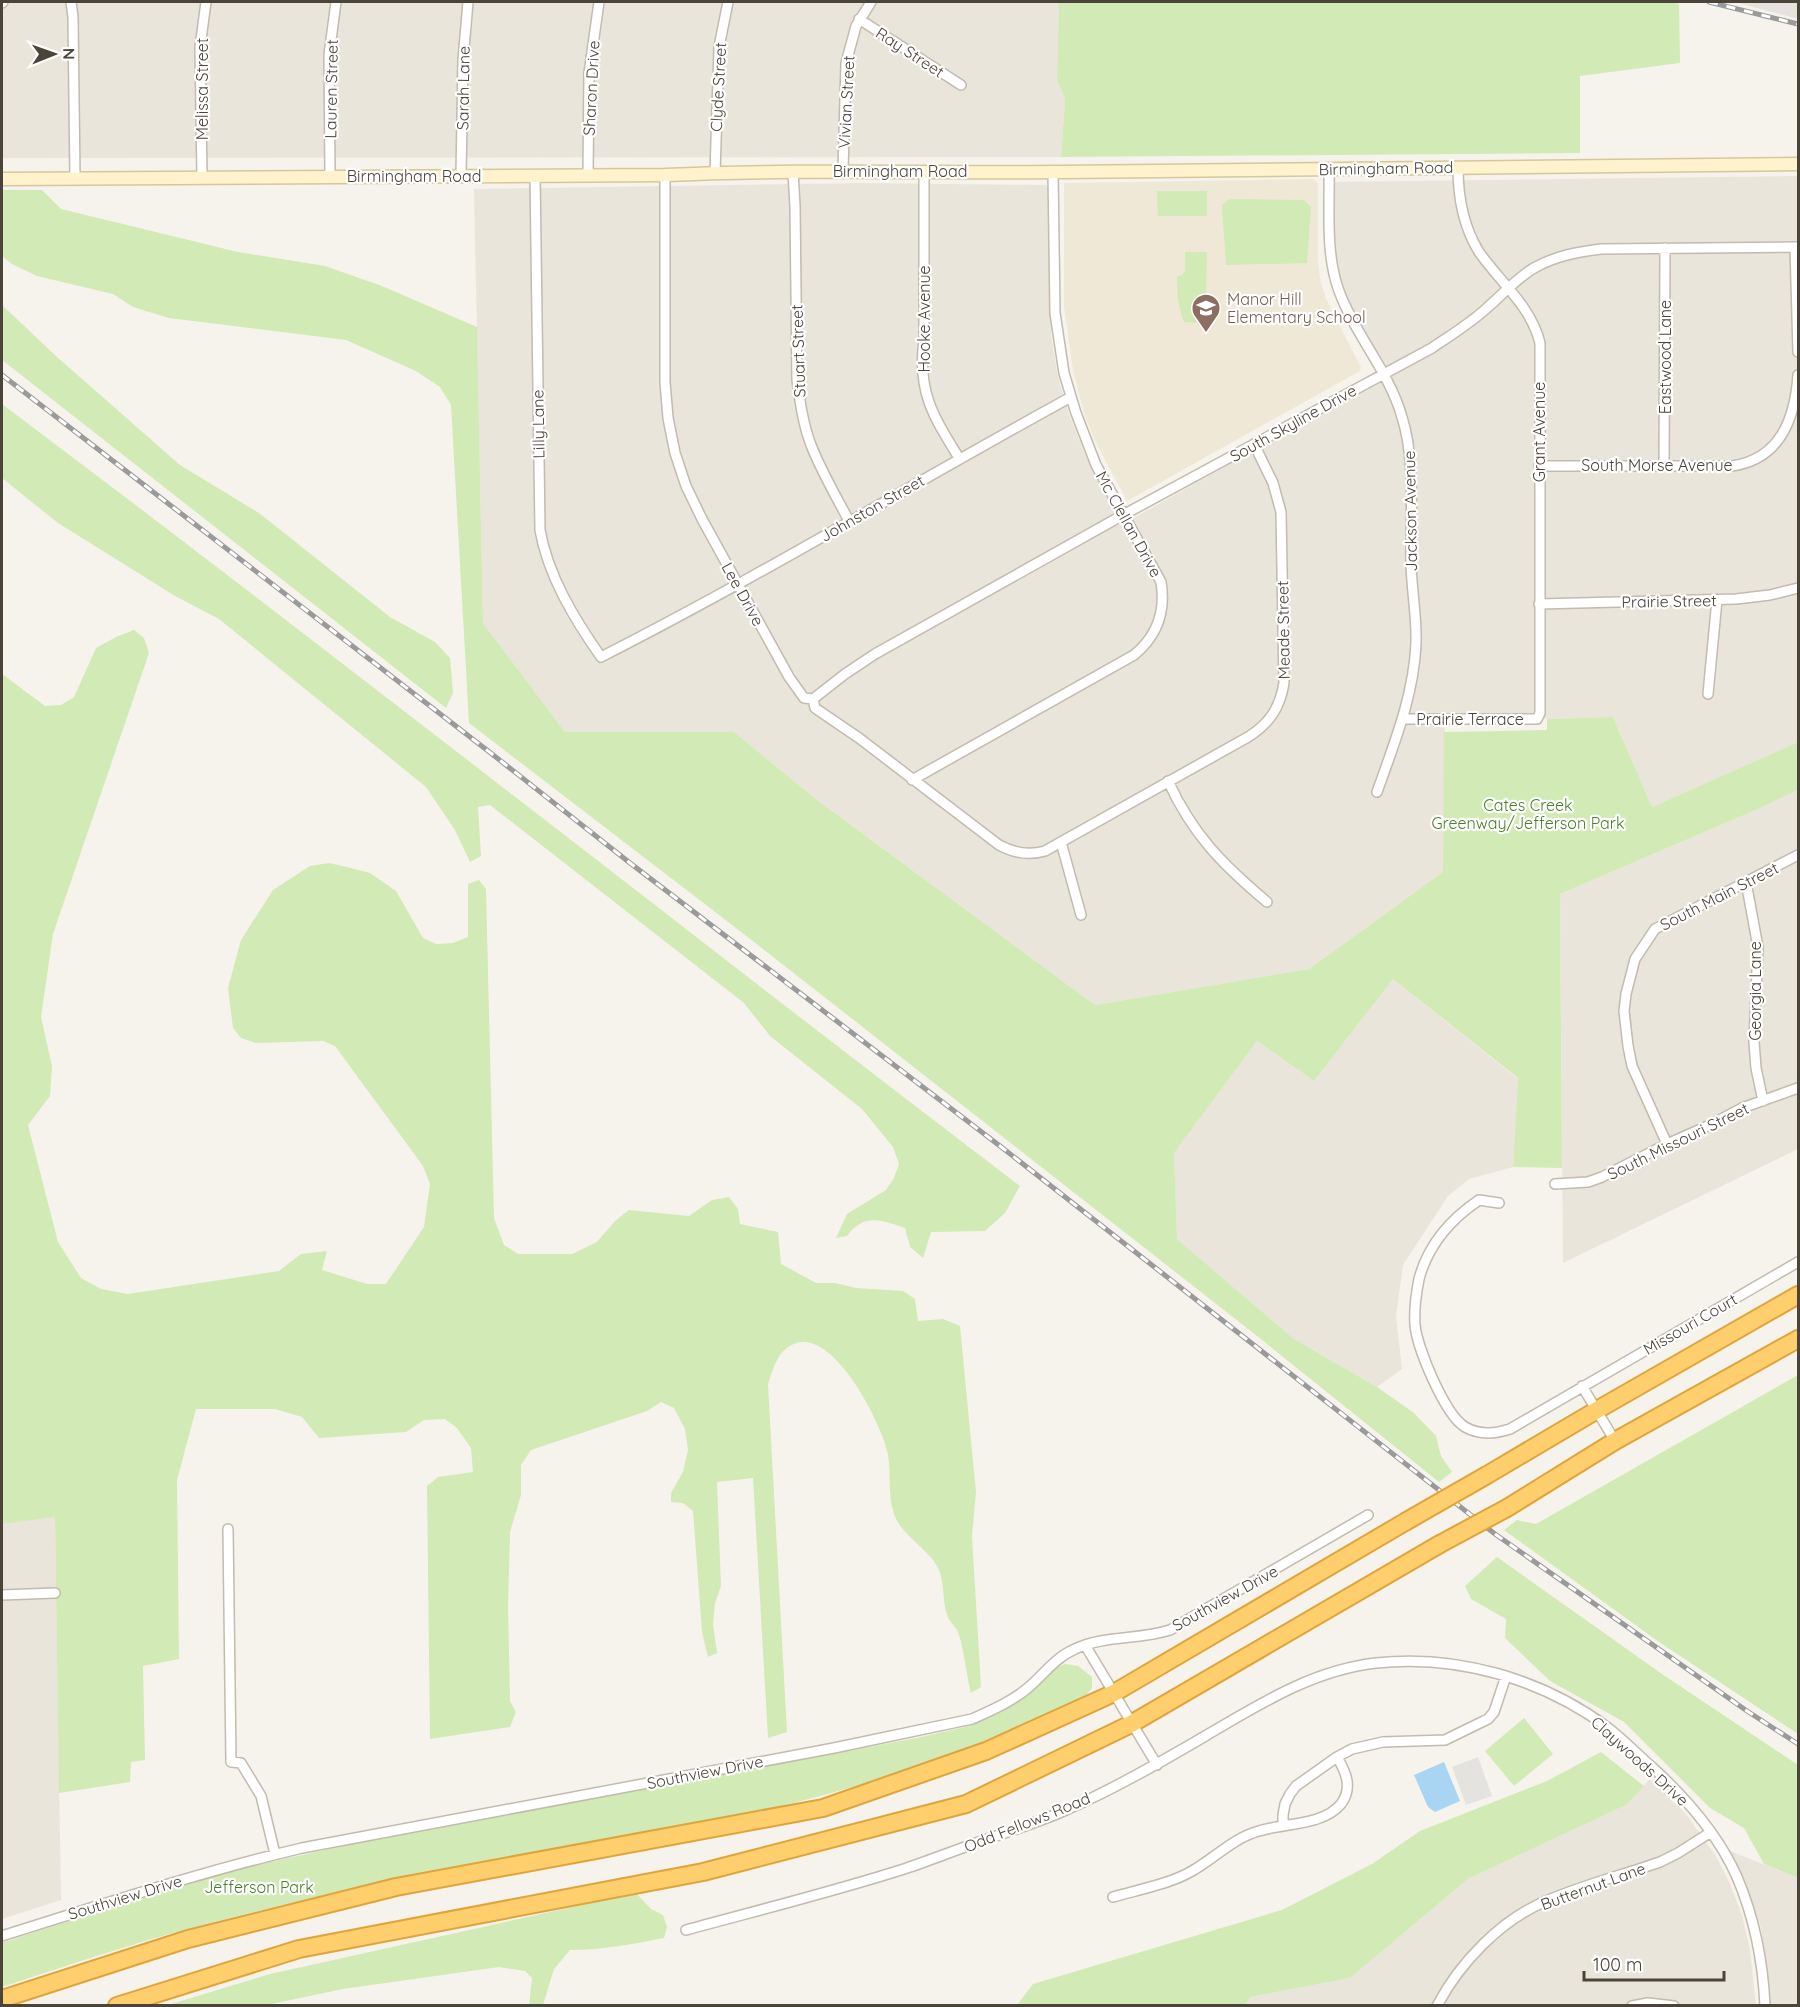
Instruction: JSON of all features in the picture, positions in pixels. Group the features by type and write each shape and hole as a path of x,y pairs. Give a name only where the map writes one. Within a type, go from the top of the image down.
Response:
{"highway":[{"path":"2,1999 188,1939 396,1887 823,1808 986,1751 1114,1694 1597,1410 1798,1295"},
{"path":"117,2006 299,1949 704,1872 966,1804 1131,1724 1440,1544 1507,1508 1615,1441 1798,1339"}],"street":[{"path":"71,2 75,179"},
{"name":"Melissa Street","path":"202,178 200,47 206,2"},
{"name":"Lauren Street","path":"330,176 329,55 336,2"},
{"name":"Sarah Lane","path":"461,175 463,60 468,2"},
{"name":"Sharon Drive","path":"588,175 589,73 599,2"},
{"name":"Clyde Street","path":"715,173 719,47 728,2"},
{"name":"Vivian Street","path":"843,171 846,63 851,38 871,2"},
{"name":"Ray Street","path":"859,20 960,85"},
{"name":"Birmingham Road","path":"2,179 1798,164"},
{"name":"Grant Avenue","path":"1458,168 1459,196 1466,224 1479,252 1532,321 1540,344 1539,713 1537,719"},
{"name":"Jackson Avenue","path":"1329,169 1330,249 1335,278 1345,306 1395,397 1402,415 1409,451 1412,582 1416,641 1412,678 1402,719 1377,792"},
{"name":"Hooke Avenue","path":"924,171 923,383 934,418 958,458"},
{"name":"Stuart Street","path":"793,172 797,380 800,405 817,460 849,521"},
{"name":"Mc Clellan Drive","path":"912,780 1134,655 1151,638 1161,617 1163,594 1161,582 1096,465 1071,397 1058,339 1055,313 1053,172"},
{"name":"Lilly Lane","path":"535,175 540,530 549,565 574,613 601,657"},
{"name":"Lee Drive","path":"665,175 665,371 668,418 675,453 686,486 702,519 789,677 804,698 813,699 815,708 859,738 999,845 1010,851 1033,854 1062,842"},
{"path":"1797,247 1798,352"},
{"name":"South Skyline Drive","path":"813,699 875,654 1123,515 1432,348 1460,330 1522,276 1549,261 1578,252 1601,249 1797,247"},
{"name":"Eastwood Lane","path":"1664,466 1665,249"},
{"name":"South Morse Avenue","path":"1539,466 1732,466 1751,461 1770,450 1778,442 1789,419 1796,395 1798,375"},
{"name":"Johnston Street","path":"601,657 674,620 958,458 1071,397"},
{"name":"Meade Street","path":"1062,842 1259,730 1273,715 1282,697 1284,683 1281,512 1273,483 1254,444"},
{"name":"Prairie Street","path":"1539,604 1717,600 1770,595 1798,588"},
{"path":"1708,694 1717,600"},
{"name":"Prairie Terrace","path":"1402,719 1537,719"},
{"path":"1168,781 1189,822 1199,836 1229,870 1267,902"},
{"path":"1062,842 1081,915"},
{"name":"South Main Street","path":"1667,1144 1632,1066 1624,1011 1629,975 1644,942 1655,929 1798,855"},
{"name":"Georgia Lane","path":"1746,882 1758,947 1754,1042 1756,1068 1763,1101"},
{"name":"South Missouri Street","path":"1555,1184 1588,1182 1602,1177 1742,1108 1798,1088"},
{"name":"Missouri Court","path":"1499,1203 1479,1200 1465,1210 1441,1235 1423,1269 1416,1299 1415,1325 1429,1373 1445,1402 1464,1426 1484,1433 1510,1429 1798,1262"},
{"path":"1582,1386 1615,1441"},
{"name":"Southview Drive","path":"2,1936 140,1892 275,1854 844,1746 972,1719 1008,1701 1029,1687 1062,1656 1101,1640 1145,1636 1170,1630 1368,1515"},
{"path":"228,1529 231,1762 241,1763 261,1796 275,1854"},
{"path":"2,1595 55,1593"},
{"path":"1085,1645 1157,1765"},
{"name":"Claywoods Drive","path":"1384,1662 1447,1663 1506,1676 1548,1692 1580,1709 1609,1729 1687,1801 1711,1832 1736,1875 1751,1915 1759,1952 1765,2006"},
{"name":"Odd Fellows Road","path":"686,1930 906,1868 1065,1810 1157,1765 1303,1682 1338,1670 1384,1662"},
{"path":"1283,1826 1282,1815 1285,1804 1296,1786 1337,1757 1352,1749 1375,1743 1445,1740 1488,1719 1494,1712 1506,1676"},
{"path":"1113,1897 1179,1878 1250,1834 1318,1818 1334,1810 1345,1796 1348,1780 1337,1757"},
{"name":"Butternut Lane","path":"1437,2006 1459,1972 1479,1949 1523,1914 1545,1901 1660,1862 1711,1832"},
{"path":"1632,2006 1648,2003 1674,2006"}],"shaded area":[{"path":"2,2 1059,2 1057,80 1065,99 1061,157 2,158"},
{"path":"1735,2 1798,2 1798,19"},
{"path":"1798,176 1798,742 1652,807 1613,717 1547,719 1529,714 1445,716 1443,872 1309,969 1095,1005 817,800 734,732 565,732 483,623 474,189 858,183 1046,185 1049,190 1051,335 1058,377 1070,417 1087,459 1123,524 1388,375 1344,297 1335,263 1332,182"},
{"name":"Manor Hill Elementary School","path":"1313,179 1318,184 1320,279 1326,299 1361,367 1360,371 1127,501 1094,439 1084,413 1073,370 1064,307 1064,183"},
{"path":"1798,790 1798,1149 1563,1263 1560,894"},
{"path":"1393,979 1518,1079 1513,1167 1469,1179 1448,1196 1403,1265 1396,1316 1402,1369 1377,1387 1294,1339 1177,1239 1174,1153 1257,1041 1314,1081"},
{"path":"55,1516 61,1900 2,1919 2,1524"},
{"path":"1478,1757 1492,1796 1466,1805 1452,1767"},
{"path":"1650,1779 1686,1814 1716,1856 1730,1884 1742,1915 1750,1950 1756,2006 1246,2006 1250,1997 1350,1978 1468,1879 1626,1805"},
{"path":"1730,1851 1798,1878 1798,2005 1771,2005 1761,1928 1744,1880"}],"green space":[{"path":"1059,2 1671,2 1679,4 1680,63 1580,76 1580,153 1061,157 1065,99 1057,80"},
{"name":"Cates Creek Greenway/Jefferson Park","path":"2,190 42,190 61,209 238,252 325,266 382,286 477,327 483,623 565,732 734,732 817,800 1095,1005 1309,969 1443,872 1444,732 1547,730 1547,719 1613,717 1652,807 1798,742 1798,790 1560,894 1562,1168 1513,1167 1518,1078 1393,979 1314,1081 1257,1041 1174,1153 1177,1239 1294,1339 1377,1387 1414,1413 1436,1436 1441,1456 1452,1472 1439,1482 1252,1332 749,938 469,723 451,405 440,387 416,371 346,340 169,318 133,307 113,294 37,276 12,264 2,256"},
{"path":"1157,191 1207,191 1207,216 1158,216"},
{"path":"1230,199 1304,200 1311,207 1307,263 1226,265 1222,205"},
{"path":"1185,252 1207,252 1206,299 1196,300 1203,310 1198,323 1184,322 1179,305 1177,276 1182,275 1185,271"},
{"path":"2,305 57,357 180,465 259,513 390,617 435,642 450,658 453,693 446,708 2,360"},
{"path":"2,404 258,598 1020,1186 1005,1213 985,1231 931,1232 923,1258 910,1247 905,1228 881,1221 866,1221 847,1236 836,1238 847,1214 886,1190 899,1164 893,1147 862,1109 770,1036 744,1003 490,805 478,807 481,856 470,862 455,830 426,787 219,619 175,596 58,523 2,478"},
{"path":"134,630 144,638 149,653 53,934 41,1017 52,1066 50,1096 28,1125 58,1242 81,1278 101,1289 128,1294 279,1271 301,1254 327,1251 322,1270 367,1284 386,1284 424,1227 430,1184 423,1166 335,1046 323,1041 256,1043 241,1038 233,1028 228,988 241,940 273,890 310,866 329,863 370,873 396,891 423,938 436,944 453,943 468,937 468,884 479,880 486,889 494,1218 504,1245 518,1254 572,1254 597,1242 615,1221 629,1210 689,1216 712,1200 729,1197 738,1209 740,1224 778,1232 781,1264 816,1283 903,1291 915,1299 918,1321 943,1319 960,1326 976,1492 972,1536 981,1687 971,1693 961,1643 957,1630 947,1615 937,1566 902,1529 894,1514 887,1450 874,1417 850,1376 819,1346 803,1342 787,1348 777,1360 768,1384 787,1732 768,1738 753,1478 717,1482 721,1586 715,1603 713,1624 717,1653 708,1657 702,1632 693,1511 683,1503 671,1502 671,1493 683,1472 688,1450 685,1429 674,1408 661,1402 647,1411 531,1450 521,1465 521,1495 510,1532 508,1607 510,1701 516,1712 510,1727 430,1739 427,1486 438,1477 473,1472 471,1448 457,1428 445,1419 424,1420 406,1432 319,1438 302,1417 275,1409 196,1409 177,1480 179,1659 143,1666 145,1760 131,1762 130,1782 59,1793 55,1517 2,1524 2,674 45,706 61,705 74,697 96,648"},
{"path":"1798,1375 1798,1734 1659,1642 1504,1530 1517,1520 1536,1524"},
{"path":"1497,1557 1662,1674 1798,1765 1798,1878 1764,1864 1744,1828 1710,1808 1624,1722 1550,1681 1505,1638 1506,1619 1471,1599 1465,1586"},
{"name":"Jefferson Park","path":"1065,1664 1078,1666 1092,1677 1092,1688 1086,1695 1007,1732 883,1778 768,1809 420,1875 282,1905 160,1937 2,1987 2,1943 189,1882 250,1866 363,1842 965,1727 1003,1710"},
{"path":"1524,1718 1553,1754 1514,1786 1485,1751"},
{"path":"1601,1752 1644,1786 1626,1805 1468,1879 1350,1978 1250,1997 1246,2005 1017,2005 1033,1984 1282,1910 1372,1864 1420,1831 1547,1781"},
{"path":"636,1893 651,1909 663,1915 667,1927 664,1938 606,1948 570,1950 554,1969 543,2005 529,2005 532,1978 525,1971 499,1967 343,1989 267,2005 168,2005 270,1974"}],"water":[{"path":"1444,1762 1460,1801 1435,1812 1428,1807 1414,1775"}],"railway":[{"path":"1709,2 1798,24"},
{"path":"2,375 630,863 1000,1146 1495,1534 1747,1711 1798,1744"}],"place":[{"name":"Manor Hill Elementary School","path":"1206,334"}]}
